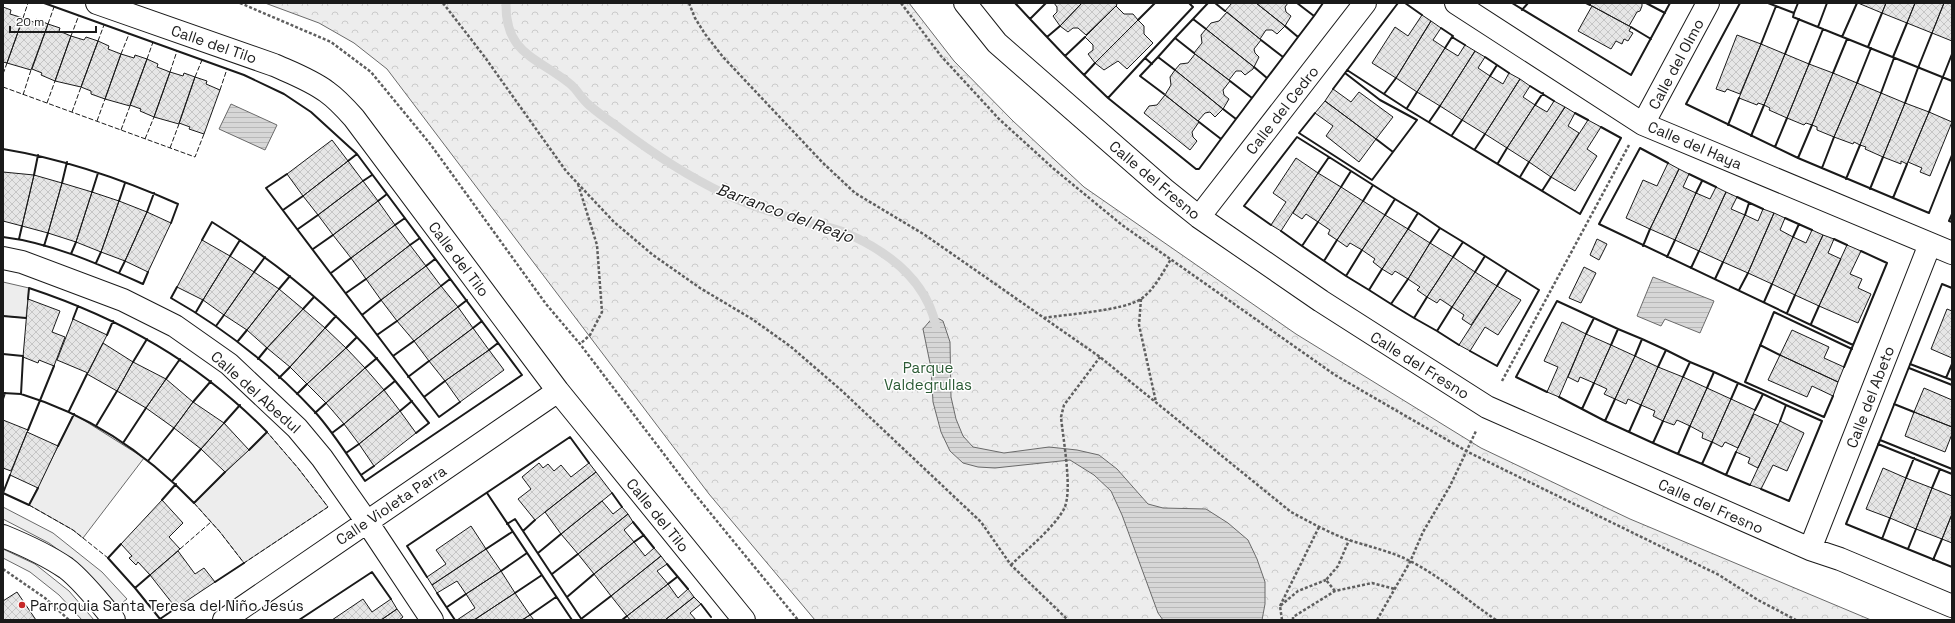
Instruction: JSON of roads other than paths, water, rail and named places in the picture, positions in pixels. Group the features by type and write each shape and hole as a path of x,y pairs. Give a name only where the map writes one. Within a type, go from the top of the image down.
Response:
{"street":[{"name":"Calle del Tilo","path":"97,3 274,65 302,77 327,92 354,118 558,391 744,620"},
{"name":"Calle del Fresno","path":"964,3 997,43 1199,217 1321,301 1486,407 1810,549 1840,559 1952,606"},
{"name":"Calle del Cedro","path":"1199,217 1365,3"},
{"name":"Calle del Haya","path":"1456,3 1643,124 1952,253"},
{"name":"Calle del Olmo","path":"1643,124 1708,3"},
{"name":"Calle del Abeto","path":"1810,549 1930,244"},
{"name":"Calle del Abedul","path":"3,258 22,262 123,300 175,326 202,343 229,364 297,428 322,458 367,522 432,620"},
{"name":"Calle Violeta Parra","path":"224,620 558,391"},
{"path":"3,536 29,546 67,569 101,604 114,620"}],"waterway":[{"name":"Barranco del Reajo","path":"506,3 507,20 511,33 517,43 534,59 572,85 592,108 670,163 725,194 774,213 841,231 876,249 890,258 914,281 931,310 936,326"}],"place":[{"name":"Parroquia Santa Teresa del Niño Jesús","path":"22,605"}],"park label":[{"name":"Parque Valdegrullas","path":"928,376"}]}
